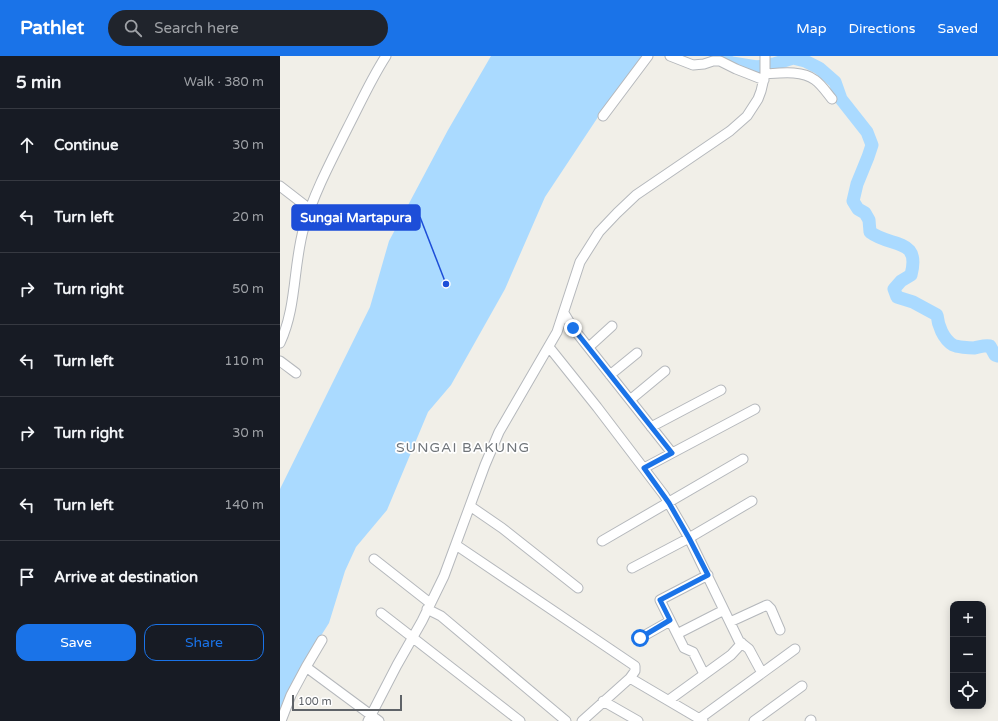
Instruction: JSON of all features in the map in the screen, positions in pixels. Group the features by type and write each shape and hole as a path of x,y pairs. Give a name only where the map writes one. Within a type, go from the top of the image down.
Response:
{"street":[{"path":"280,343 286,326 293,295 304,227 321,182 340,142 375,74 386,56"},
{"path":"603,116 648,56"},
{"path":"670,56 693,65 720,61 736,70 765,74 789,73 810,77 818,82 832,99"},
{"path":"370,718 444,576 485,465 499,432 561,324 580,262 599,232 616,213 636,195 730,131 747,116 758,99 765,74 765,56"},
{"path":"280,186 311,210"},
{"path":"564,313 610,375 672,453"},
{"path":"589,347 612,326"},
{"path":"549,347 644,468 669,503 708,575 739,641 749,649 762,673"},
{"path":"610,375 637,353"},
{"path":"280,361 296,373"},
{"path":"630,400 665,371"},
{"path":"651,427 721,390"},
{"path":"644,468 754,409"},
{"path":"602,541 743,459"},
{"path":"632,568 689,538 752,501"},
{"path":"470,506 502,528 578,588"},
{"path":"456,545 634,666 636,671 630,678 582,721"},
{"path":"374,559 566,721"},
{"path":"704,674 693,652 684,648 660,600 708,575"},
{"path":"730,622 767,605 771,609 780,630"},
{"path":"677,634 724,610"},
{"path":"381,613 520,721"},
{"path":"640,638 670,620"},
{"path":"281,721 291,695 322,640"},
{"path":"669,700 731,655 742,643"},
{"path":"630,678 701,720 795,649"},
{"path":"306,667 370,718 378,721"},
{"path":"754,721 802,686"},
{"path":"603,701 638,721"}],"water":[{"path":"491,56 644,56 602,111 545,197 505,289 451,385 428,412 387,510 356,547 345,571 329,623 307,658 280,717 280,489 370,307 389,241 448,130"}],"waterway":[{"path":"716,56 732,63 757,67 774,64 793,58 805,61 819,68 835,82 841,99 867,132 872,145 857,184 853,201 858,209 865,213 869,220 870,232 878,237 902,245 912,254 913,263 911,275 901,281 894,289 897,297 913,302 937,315 942,332 946,339 953,345 972,348 990,346 995,355 998,356"}],"place":[{"name":"Sungai Martapura","path":"446,284"}],"district":[{"name":"SUNGAI BAKUNG","path":"463,447"}],"route":[{"path":"573,328 672,453 644,468 669,503 708,575 660,600 670,620 640,638"}]}
